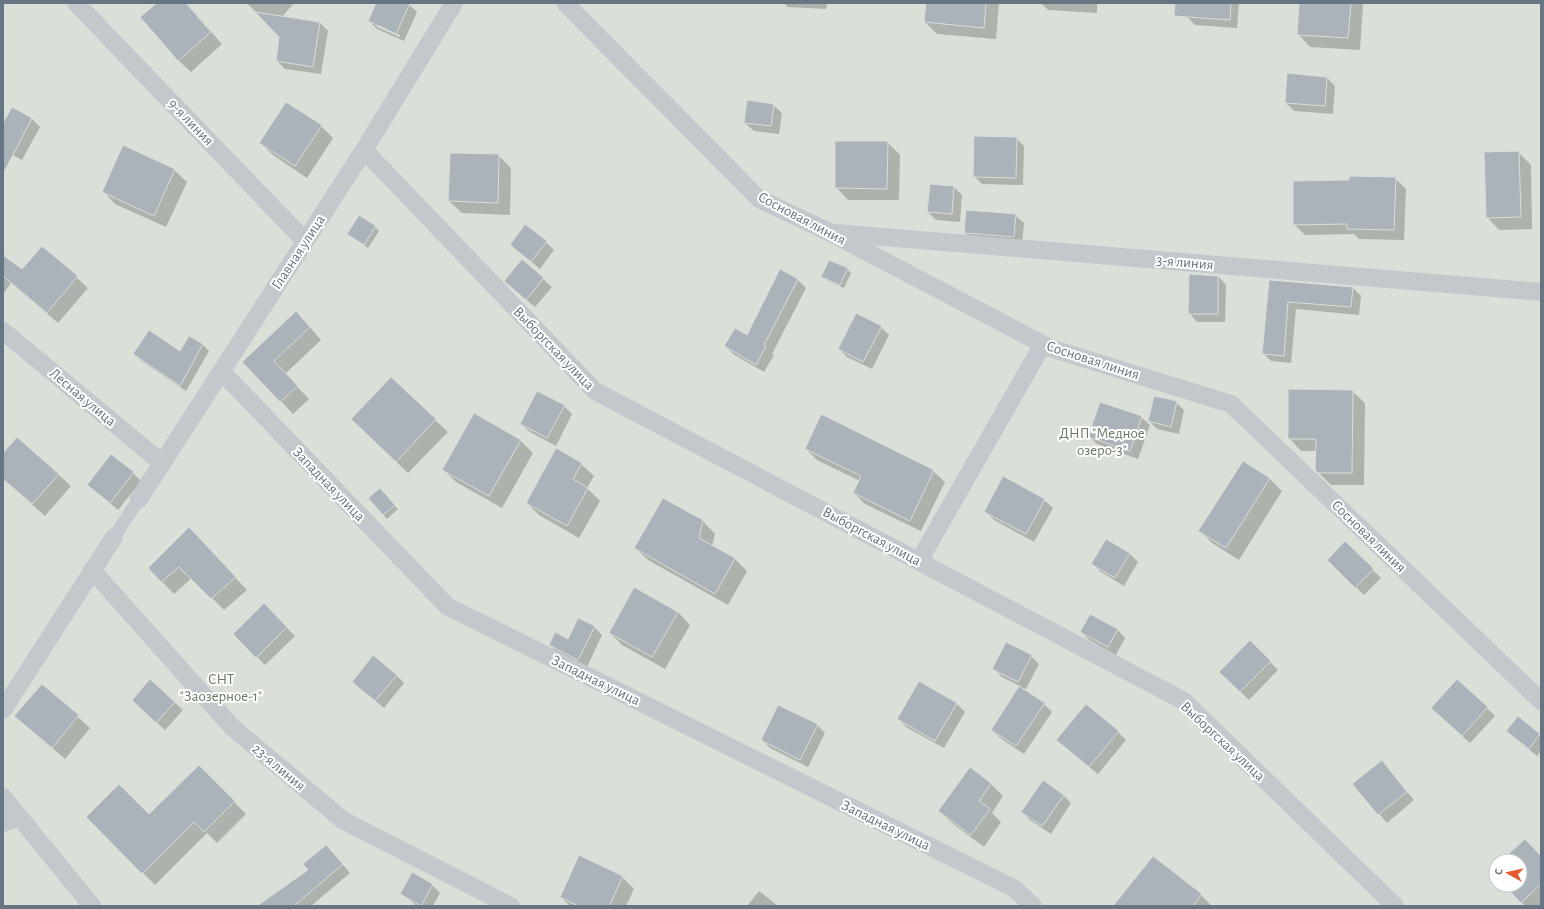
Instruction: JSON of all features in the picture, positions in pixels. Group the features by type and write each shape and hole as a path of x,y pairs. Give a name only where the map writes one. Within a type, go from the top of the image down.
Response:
{"street":[{"name":"9-я линия","path":"76,3 305,241"},
{"name":"Сосновая линия","path":"565,3 759,200 829,232 1043,344 1230,404 1541,701"},
{"name":"Главная улица","path":"139,498 364,150 450,5"},
{"name":"Выборгская улица","path":"364,150 594,391 1184,701 1395,906"},
{"name":"3-я линия","path":"829,232 1541,292"},
{"name":"Лесная улица","path":"3,330 162,463"},
{"path":"919,561 1043,344"},
{"name":"Западная улица","path":"221,371 447,606 1015,889 1033,906"},
{"path":"3,710 139,498"},
{"name":"23-я линия","path":"92,570 232,727 344,822 511,906"},
{"path":"3,797 11,820 92,906"}],"green space":[{"name":"ДНП \"Медное озеро-3\"","path":"3,3 1541,3 1541,906 3,906"}],"building":[{"path":"157,3 186,3 211,32 178,61 140,17"},
{"path":"376,3 410,3 396,34 368,21"},
{"path":"926,3 986,3 984,28 924,22"},
{"path":"1175,3 1231,3 1230,20 1174,16"},
{"path":"1299,3 1351,3 1348,38 1297,35"},
{"path":"255,12 320,22 313,67 276,61 279,37"},
{"path":"1287,73 1327,77 1325,106 1285,103"},
{"path":"747,100 774,104 771,126 744,123"},
{"path":"286,102 322,125 295,166 259,143"},
{"path":"12,107 32,118 3,174 3,123"},
{"path":"974,136 1017,137 1016,178 973,177"},
{"path":"835,141 888,141 887,189 835,188"},
{"path":"123,145 175,169 154,216 102,192"},
{"path":"1519,151 1521,217 1486,218 1484,152"},
{"path":"450,153 499,154 498,203 448,201"},
{"path":"1349,176 1396,177 1394,230 1347,229 1347,224 1293,225 1293,181 1349,180"},
{"path":"930,184 954,186 952,214 927,212"},
{"path":"966,210 1016,214 1014,237 964,233"},
{"path":"359,215 376,226 364,245 347,234"},
{"path":"525,224 547,241 531,262 510,245"},
{"path":"42,246 78,276 47,313 3,276 3,255 22,269"},
{"path":"522,259 544,278 526,300 504,281"},
{"path":"829,260 848,268 840,285 821,277"},
{"path":"780,269 798,279 764,345 766,346 756,365 724,346 735,328 747,335"},
{"path":"1189,274 1218,276 1218,314 1188,314"},
{"path":"1269,280 1353,287 1351,307 1288,302 1284,356 1262,354"},
{"path":"296,311 310,327 274,361 298,386 280,402 242,362"},
{"path":"856,313 882,326 863,362 838,349"},
{"path":"149,330 180,351 189,336 203,344 180,386 133,354"},
{"path":"391,377 436,419 396,462 351,419"},
{"path":"1288,389 1353,390 1352,473 1318,473 1315,470 1316,439 1288,439"},
{"path":"537,391 565,405 547,438 520,424"},
{"path":"1154,396 1177,401 1171,427 1148,421"},
{"path":"1100,402 1142,416 1130,451 1088,437"},
{"path":"474,413 521,440 489,496 442,470"},
{"path":"821,414 934,470 910,521 853,493 861,476 805,449"},
{"path":"17,437 59,474 32,504 3,479 3,453"},
{"path":"556,448 582,463 573,479 588,488 567,526 526,503"},
{"path":"111,454 134,472 110,503 87,485"},
{"path":"1243,461 1270,478 1226,548 1198,531"},
{"path":"1003,476 1045,499 1026,534 984,512"},
{"path":"380,488 395,505 383,515 368,498"},
{"path":"663,498 703,520 699,538 735,558 715,594 634,548"},
{"path":"189,527 236,577 211,599 179,567 161,582 148,568"},
{"path":"1106,539 1130,553 1115,578 1091,564"},
{"path":"1345,541 1374,569 1355,588 1327,560"},
{"path":"634,587 678,612 652,657 609,633"},
{"path":"264,603 287,627 256,658 233,634"},
{"path":"1090,614 1118,629 1108,647 1080,632"},
{"path":"578,618 595,626 578,660 549,645 555,632 568,639"},
{"path":"1250,640 1271,661 1240,692 1219,672"},
{"path":"1006,642 1032,655 1018,682 992,669"},
{"path":"373,655 397,675 375,701 352,682"},
{"path":"150,679 175,702 156,723 132,700"},
{"path":"1457,679 1488,707 1462,736 1431,708"},
{"path":"919,681 957,703 935,741 897,719"},
{"path":"42,684 79,715 52,748 14,716"},
{"path":"1019,686 1045,703 1016,746 991,730"},
{"path":"1086,704 1119,731 1089,767 1056,740"},
{"path":"778,705 818,724 800,760 761,740"},
{"path":"1518,716 1540,734 1529,749 1506,731"},
{"path":"1382,760 1407,792 1378,815 1352,784"},
{"path":"199,765 235,801 204,832 194,822 142,874 86,817 119,784 149,814"},
{"path":"970,767 991,783 979,801 990,809 971,835 938,811"},
{"path":"1043,780 1064,795 1042,826 1021,812"},
{"path":"1525,839 1541,856 1541,884 1521,903 1512,893 1528,893 1528,853 1510,853"},
{"path":"326,845 343,864 294,906 257,906 308,870 303,864"},
{"path":"579,855 623,876 609,906 578,906 560,897"},
{"path":"1153,856 1202,894 1193,906 1113,906"},
{"path":"412,872 433,884 421,906 400,894"}],"park label":[{"name":"СНТ \"Заозерное-1\"","path":"221,688"}]}
